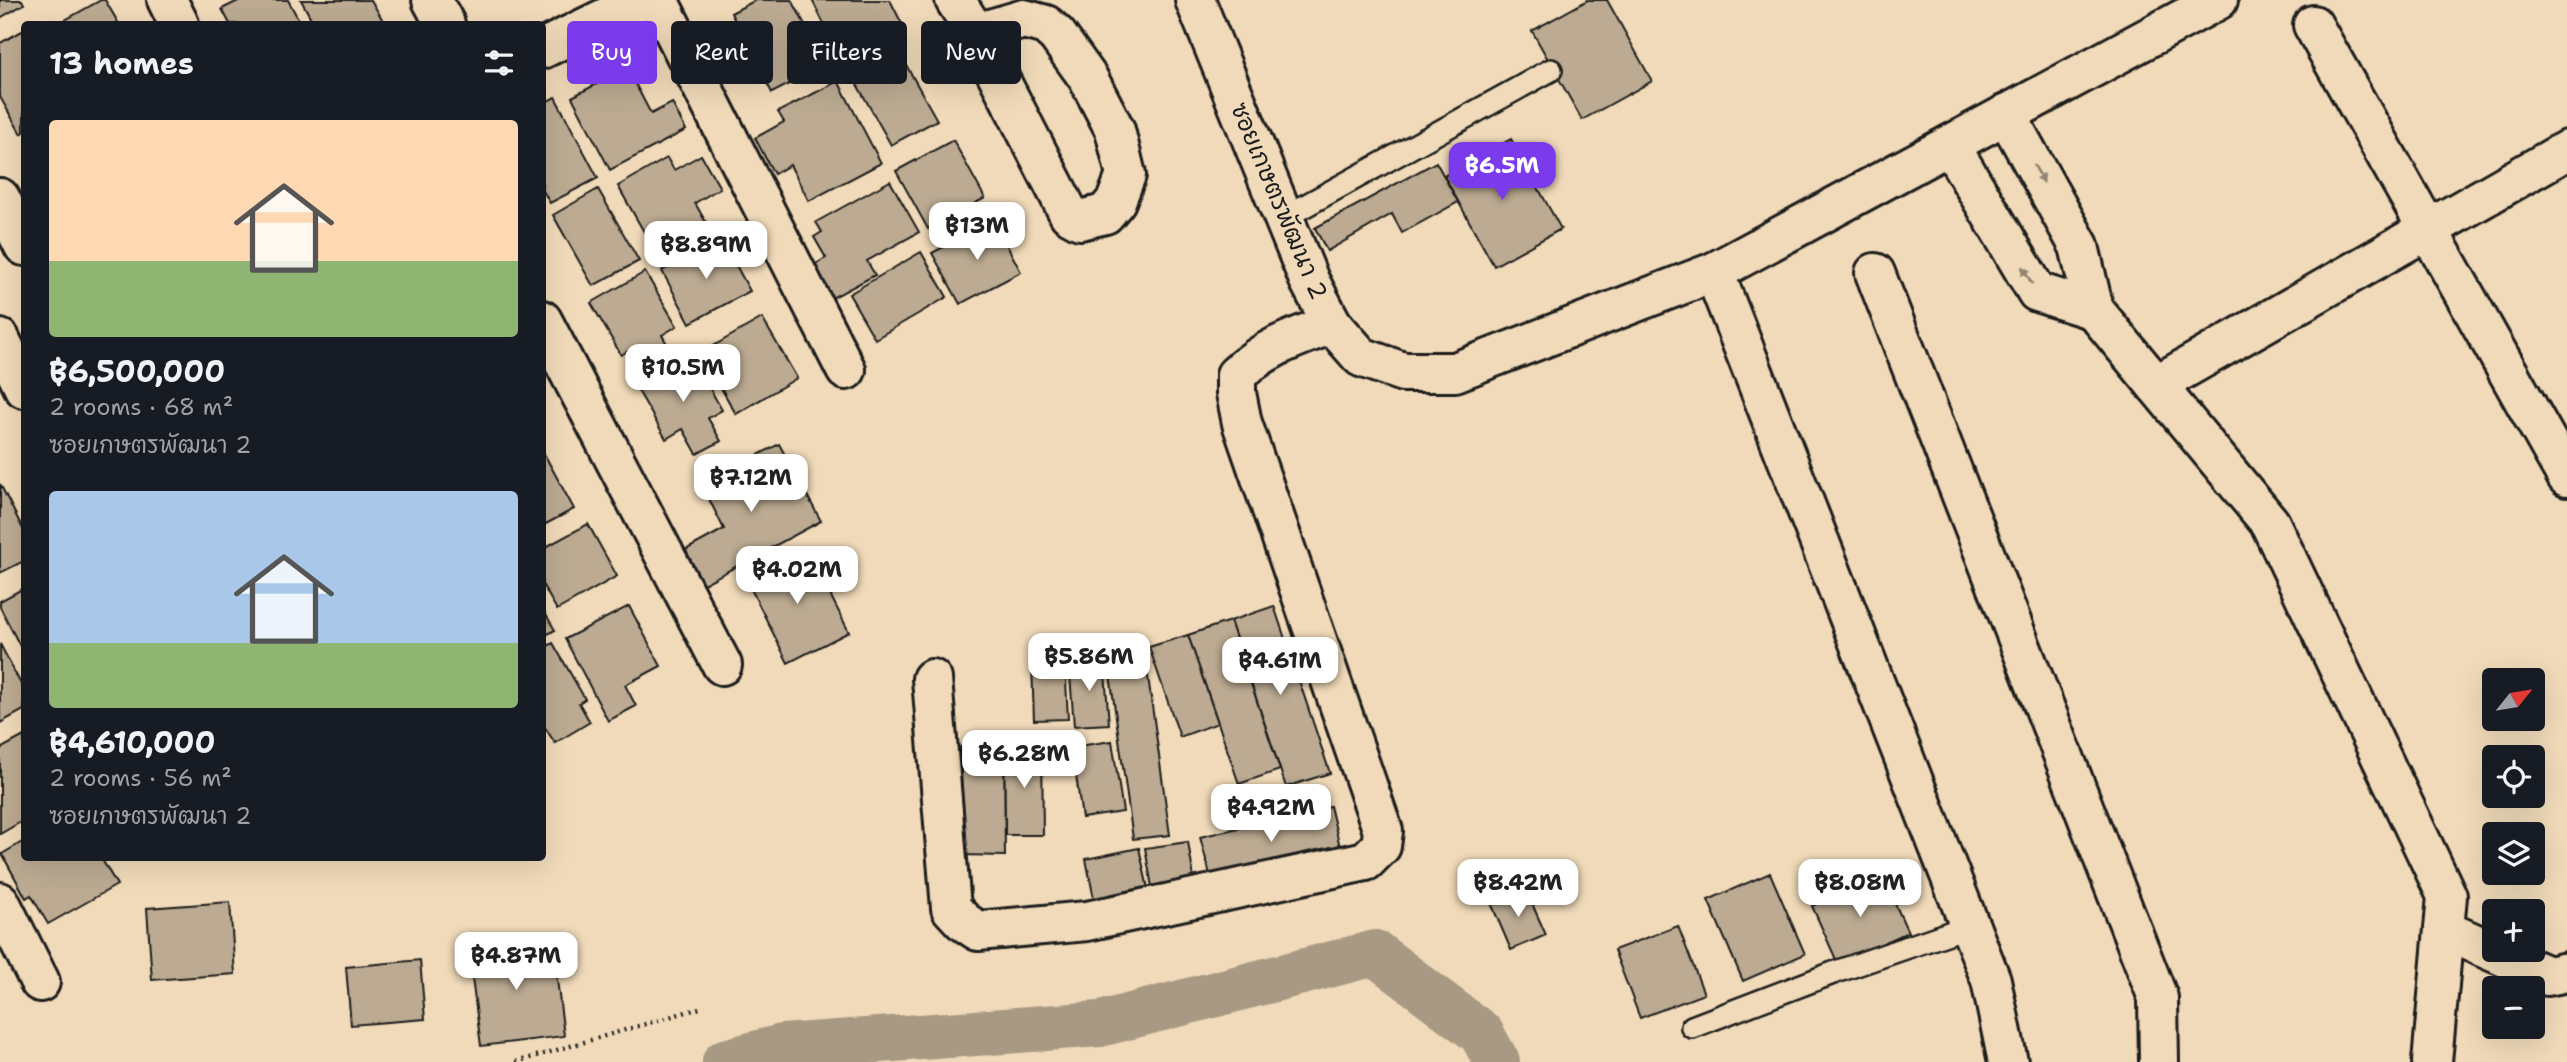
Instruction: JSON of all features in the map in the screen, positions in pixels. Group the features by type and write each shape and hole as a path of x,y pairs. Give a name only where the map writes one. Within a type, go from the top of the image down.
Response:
{"street":[{"path":"167,0 178,21"},
{"path":"432,0 443,21"},
{"path":"546,48 642,0"},
{"path":"658,0 846,370"},
{"path":"955,0 968,21"},
{"name":"ซอยเกษตรพัฒนา 2","path":"1195,0 1308,280 1332,324 1361,357 1403,372 1455,372 1714,272 2218,0"},
{"path":"1024,19 1046,25 1057,35 1088,78 1115,130 1126,175 1116,201 1105,214 1080,220 1069,214 976,33 1024,19"},
{"path":"2313,25 2567,477"},
{"path":"2006,114 2079,246 2094,310 2270,523 2447,896 2432,1062"},
{"path":"1950,145 2037,292 2094,310"},
{"path":"2156,385 2567,150"},
{"path":"0,198 21,240"},
{"path":"1714,272 1992,980 2008,1062"},
{"path":"1875,273 2158,998 2159,1062"},
{"path":"0,330 21,319"},
{"path":"932,679 951,908 963,921 978,931 1087,920 1366,861 1381,846 1383,831 1242,423 1236,393 1236,375 1256,357 1281,343 1332,324"},
{"path":"546,328 722,665"},
{"path":"0,339 21,382"},
{"path":"0,902 40,982"},
{"path":"2444,930 2548,976 2567,972"}],"lane":[{"path":"1283,218 1551,70"},
{"path":"1692,1027 1833,973 1969,926"}],"path":[{"path":"516,1062 700,1008"}],"building":[{"path":"0,0 22,0 24,4 0,18"},
{"path":"105,0 117,21 63,21"},
{"path":"240,0 288,0 299,21 228,21 222,9"},
{"path":"301,0 371,0 383,21 312,21"},
{"path":"756,0 792,0 803,21 787,21 787,84 789,84 772,93 767,84 773,84 773,21 735,21 731,13"},
{"path":"812,0 890,0 900,21 822,21"},
{"path":"1588,0 1607,0 1652,81 1582,120 1532,31"},
{"path":"21,32 21,134 0,97 0,43"},
{"path":"907,67 937,120 891,145 857,84 907,84"},
{"path":"597,84 635,84 651,114 672,103 686,130 610,170 572,97"},
{"path":"832,84 840,84 881,163 809,201 790,165 774,174 755,138 784,122 778,112"},
{"path":"555,97 598,178 550,203 546,196 546,102"},
{"path":"1511,139 1561,229 1494,266 1444,176"},
{"path":"953,140 985,198 928,229 896,171"},
{"path":"701,155 720,188 695,203 708,226 657,255 618,186 667,158 674,170"},
{"path":"1436,162 1458,202 1402,233 1392,214 1327,251 1315,228"},
{"path":"890,181 919,232 867,261 875,275 832,298 814,265 826,258 814,237 822,232 816,222"},
{"path":"598,189 639,261 593,286 553,215"},
{"path":"994,221 1021,272 960,304 932,253"},
{"path":"721,238 750,291 690,323 662,271"},
{"path":"921,252 947,297 875,339 849,294"},
{"path":"645,272 677,326 662,335 675,358 652,371 637,346 621,355 591,303"},
{"path":"762,318 797,378 736,414 701,353"},
{"path":"691,355 722,410 708,418 721,441 697,454 683,429 666,439 636,387"},
{"path":"779,444 821,521 698,587 680,553 724,529 702,485"},
{"path":"546,457 574,509 546,524"},
{"path":"0,484 21,525 21,562 0,573"},
{"path":"588,524 617,576 557,610 546,591 546,547"},
{"path":"807,549 849,632 788,663 746,579"},
{"path":"21,590 21,648 0,607 0,601"},
{"path":"629,606 661,666 625,685 636,706 608,721 565,639"},
{"path":"1274,606 1330,773 1286,787 1230,621"},
{"path":"546,615 555,630 546,635"},
{"path":"1230,621 1280,770 1239,784 1188,635"},
{"path":"1188,635 1218,723 1180,737 1149,647"},
{"path":"553,643 585,699 579,703 590,722 555,743 546,729 546,647"},
{"path":"0,644 21,684 21,712 0,723"},
{"path":"1145,655 1170,835 1133,839 1108,660"},
{"path":"1104,660 1109,724 1074,726 1069,662"},
{"path":"1065,663 1068,719 1034,720 1032,664"},
{"path":"21,738 21,822 0,834 0,749"},
{"path":"1112,741 1123,812 1082,818 1072,747"},
{"path":"1004,746 1042,746 1043,835 1005,835"},
{"path":"961,747 1004,747 1005,856 962,855"},
{"path":"1330,806 1341,851 1212,882 1200,837"},
{"path":"1188,842 1196,892 1154,898 1145,848"},
{"path":"21,843 21,861 103,861 117,885 48,924 31,895 26,898 2,854"},
{"path":"1139,848 1149,893 1095,904 1086,859"},
{"path":"1770,873 1805,954 1743,981 1708,900"},
{"path":"1881,873 1908,932 1838,964 1812,906"},
{"path":"1525,888 1546,935 1511,950 1491,903"},
{"path":"230,902 235,974 152,980 147,908"},
{"path":"1678,926 1704,994 1640,1018 1614,950"},
{"path":"552,938 564,1036 481,1046 468,948"},
{"path":"420,960 425,1019 351,1025 346,967"}],"waterway":[{"path":"725,1062 782,1047 1100,1024 1375,953 1481,1033 1497,1062"}]}
